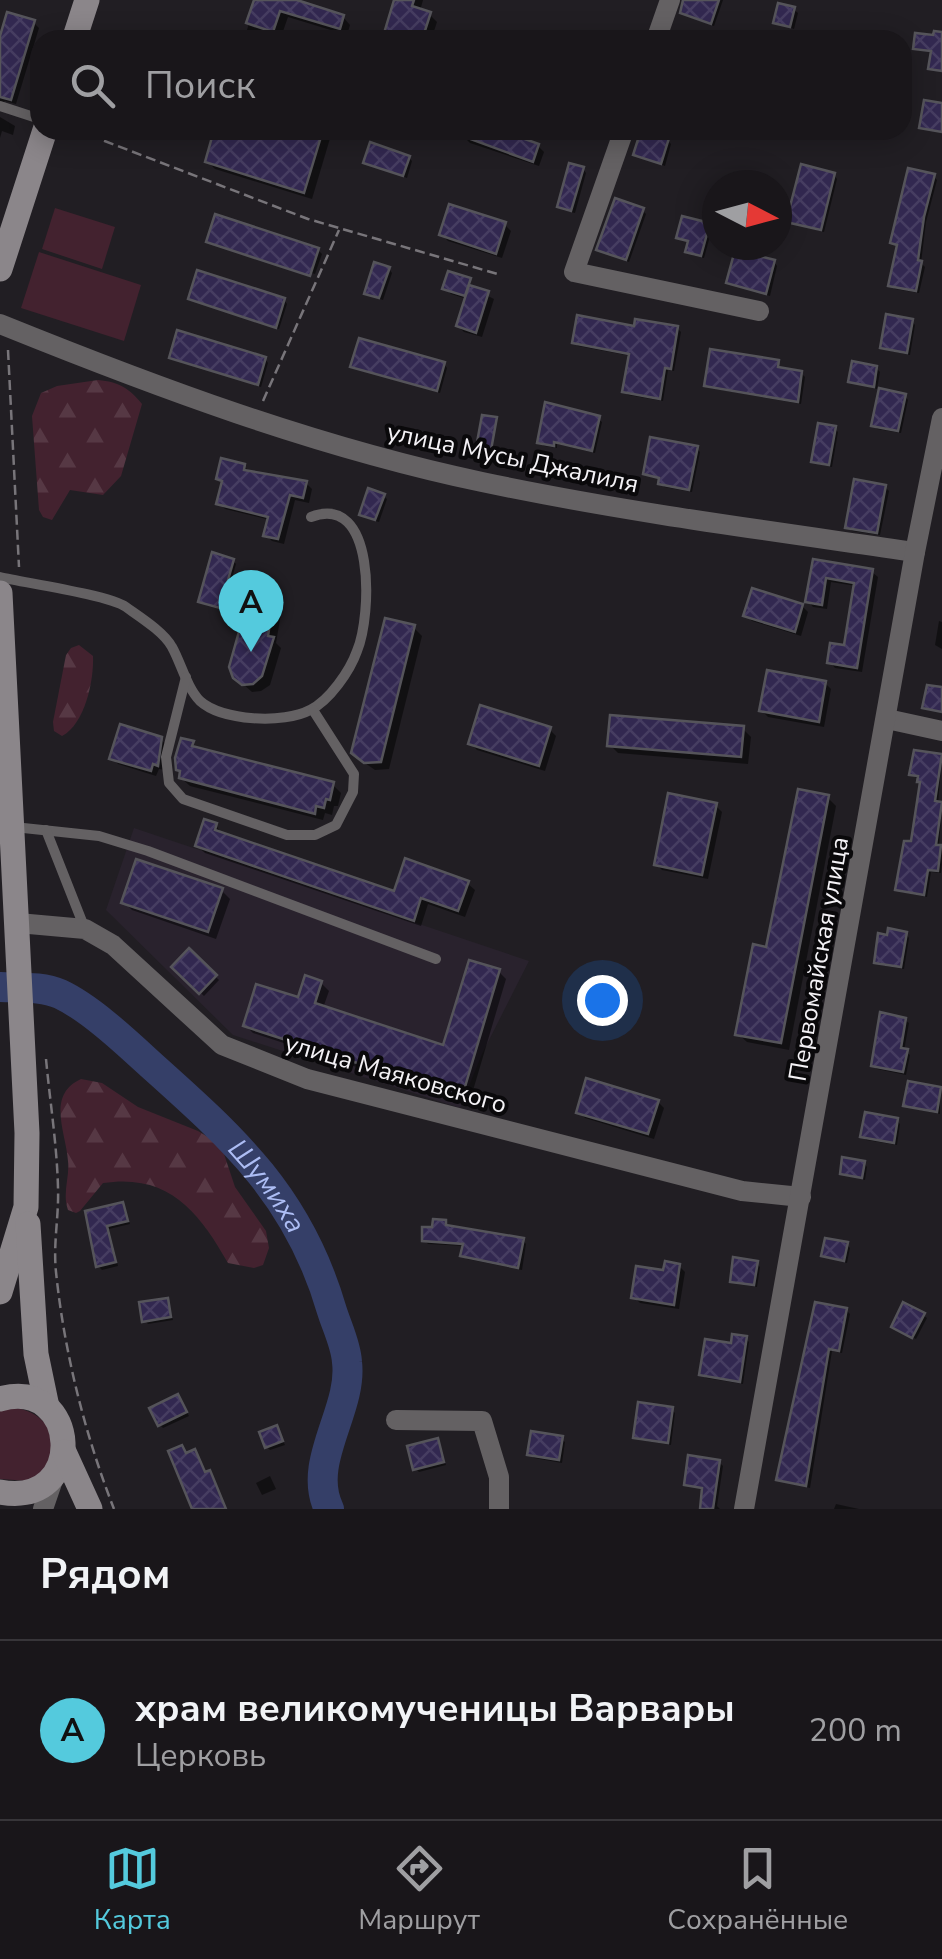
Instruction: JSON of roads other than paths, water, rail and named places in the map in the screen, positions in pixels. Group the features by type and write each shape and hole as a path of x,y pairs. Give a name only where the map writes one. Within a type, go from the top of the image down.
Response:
{"street":[{"path":"77,30 87,0"},
{"path":"660,30 670,0"},
{"path":"0,270 42,140"},
{"path":"620,140 574,272 759,311"},
{"name":"улица Мусы Джалиля","path":"0,324 174,393 378,456 482,482 915,552"},
{"name":"Первомайская улица","path":"744,1509 942,418"},
{"path":"0,593 28,1133 26,1207 36,1354 47,1407"},
{"path":"887,719 942,731"},
{"name":"улица Маяковского","path":"18,923 85,930 112,945 222,1046 307,1079 742,1191 801,1198"},
{"path":"0,1292 26,1207"},
{"path":"2,1397 28,1397 47,1407 64,1436 59,1463 42,1509"},
{"path":"396,1420 482,1421 499,1477 498,1509"},
{"path":"4,1501 31,1492 59,1463"},
{"path":"59,1463 90,1509"}],"lane":[{"path":"0,106 30,116"},
{"path":"0,577 122,604 170,642 199,700 216,711 258,719 293,716 313,710 343,678 358,650 366,577 358,536 350,523 338,513 327,511 311,517"},
{"path":"186,677 166,757 169,783 183,799 288,834 315,835 336,825 354,792 354,774 313,710"},
{"path":"13,826 99,836 148,851 436,959"},
{"path":"46,830 85,930"}],"waterway":[{"name":"Шумиха","path":"0,987 53,991 95,1016 210,1119 282,1203 318,1271 346,1356 347,1380 323,1473 329,1509"}],"place":[{"name":"храм великомученицы Варвары","path":"251,652"}]}
